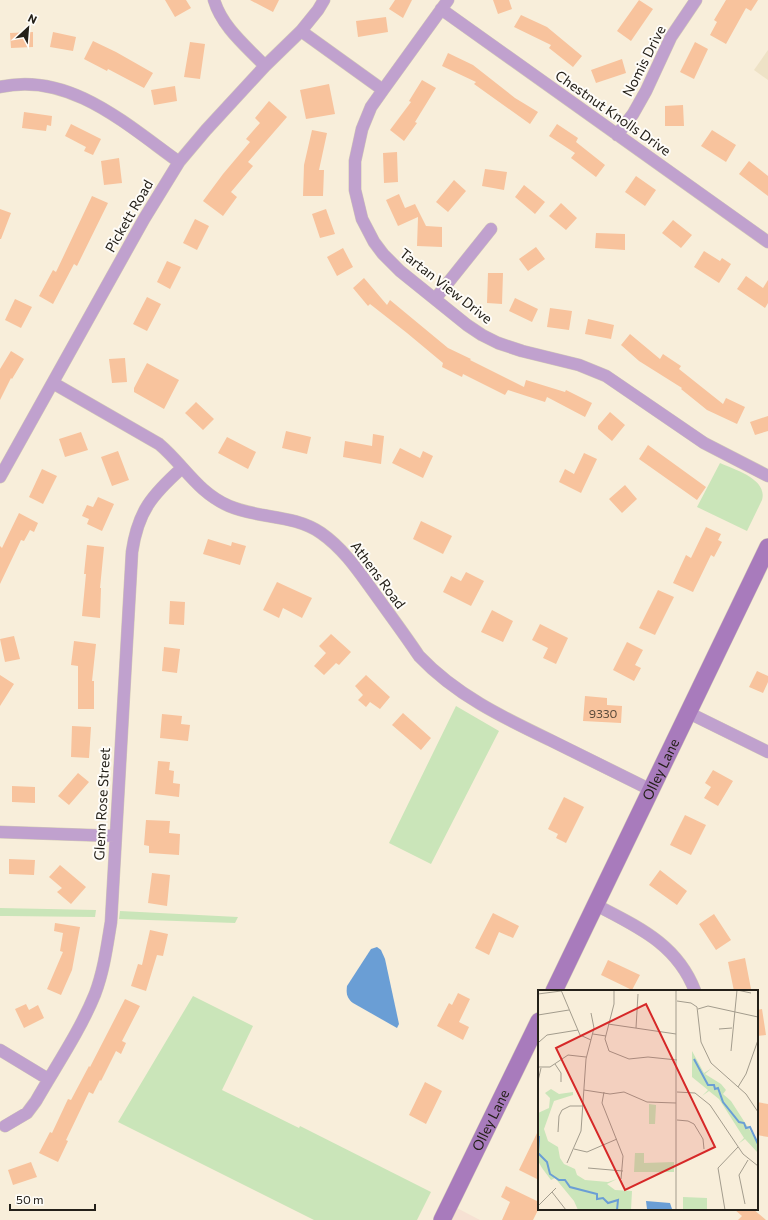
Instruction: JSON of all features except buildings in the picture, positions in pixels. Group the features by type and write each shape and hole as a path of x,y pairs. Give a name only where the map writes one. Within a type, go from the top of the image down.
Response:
{"main road":[{"name":"Olley Lane","path":"554,990 768,547"},
{"name":"Olley Lane","path":"442,1220 538,1023"}],"street":[{"path":"214,0 220,16 228,28 265,66"},
{"name":"Pickett Road","path":"0,477 144,219 179,162 206,130 265,66 301,31 324,0"},
{"name":"Nomis Drive","path":"617,135 643,96 671,37 696,0"},
{"name":"Chestnut Knolls Drive","path":"445,4 617,135 768,242"},
{"name":"Tartan View Drive","path":"445,4 371,107 357,145 354,176 358,206 368,232 383,254 400,271 467,325 498,343 522,352 579,365 606,376 704,443 768,476"},
{"path":"301,31 383,90"},
{"path":"0,87 15,85 41,86 57,89 82,97 107,110 179,162"},
{"path":"435,299 491,229"},
{"name":"Athens Road","path":"53,383 159,444 170,453 205,492 229,506 251,512 290,519 306,525 322,534 336,545 351,561 419,656 447,683 498,715 651,790"},
{"name":"Glenn Rose Street","path":"6,1126 27,1113 36,1101 86,1015 102,972 111,922 133,540 140,519 151,500 161,487 182,468"},
{"path":"689,713 768,752"},
{"path":"0,832 115,836"},
{"path":"596,905 640,928 666,947 684,969 694,990"},
{"path":"0,1050 48,1079"}],"shaded area":[{"path":"768,50 768,80 754,70"},
{"path":"455,1207 480,1220 448,1220"}],"green space":[{"path":"720,463 749,476 760,486 763,493 762,500 747,531 697,507"},
{"path":"456,706 499,731 431,864 389,843"},
{"path":"0,908 96,910 95,917 0,916"},
{"path":"120,911 238,917 235,923 119,919"},
{"path":"193,996 253,1026 222,1090 299,1128 300,1126 431,1192 417,1220 314,1220 118,1122"}],"water":[{"path":"377,947 381,950 385,959 399,1024 397,1028 353,1003 347,996 347,986 371,949"}]}
